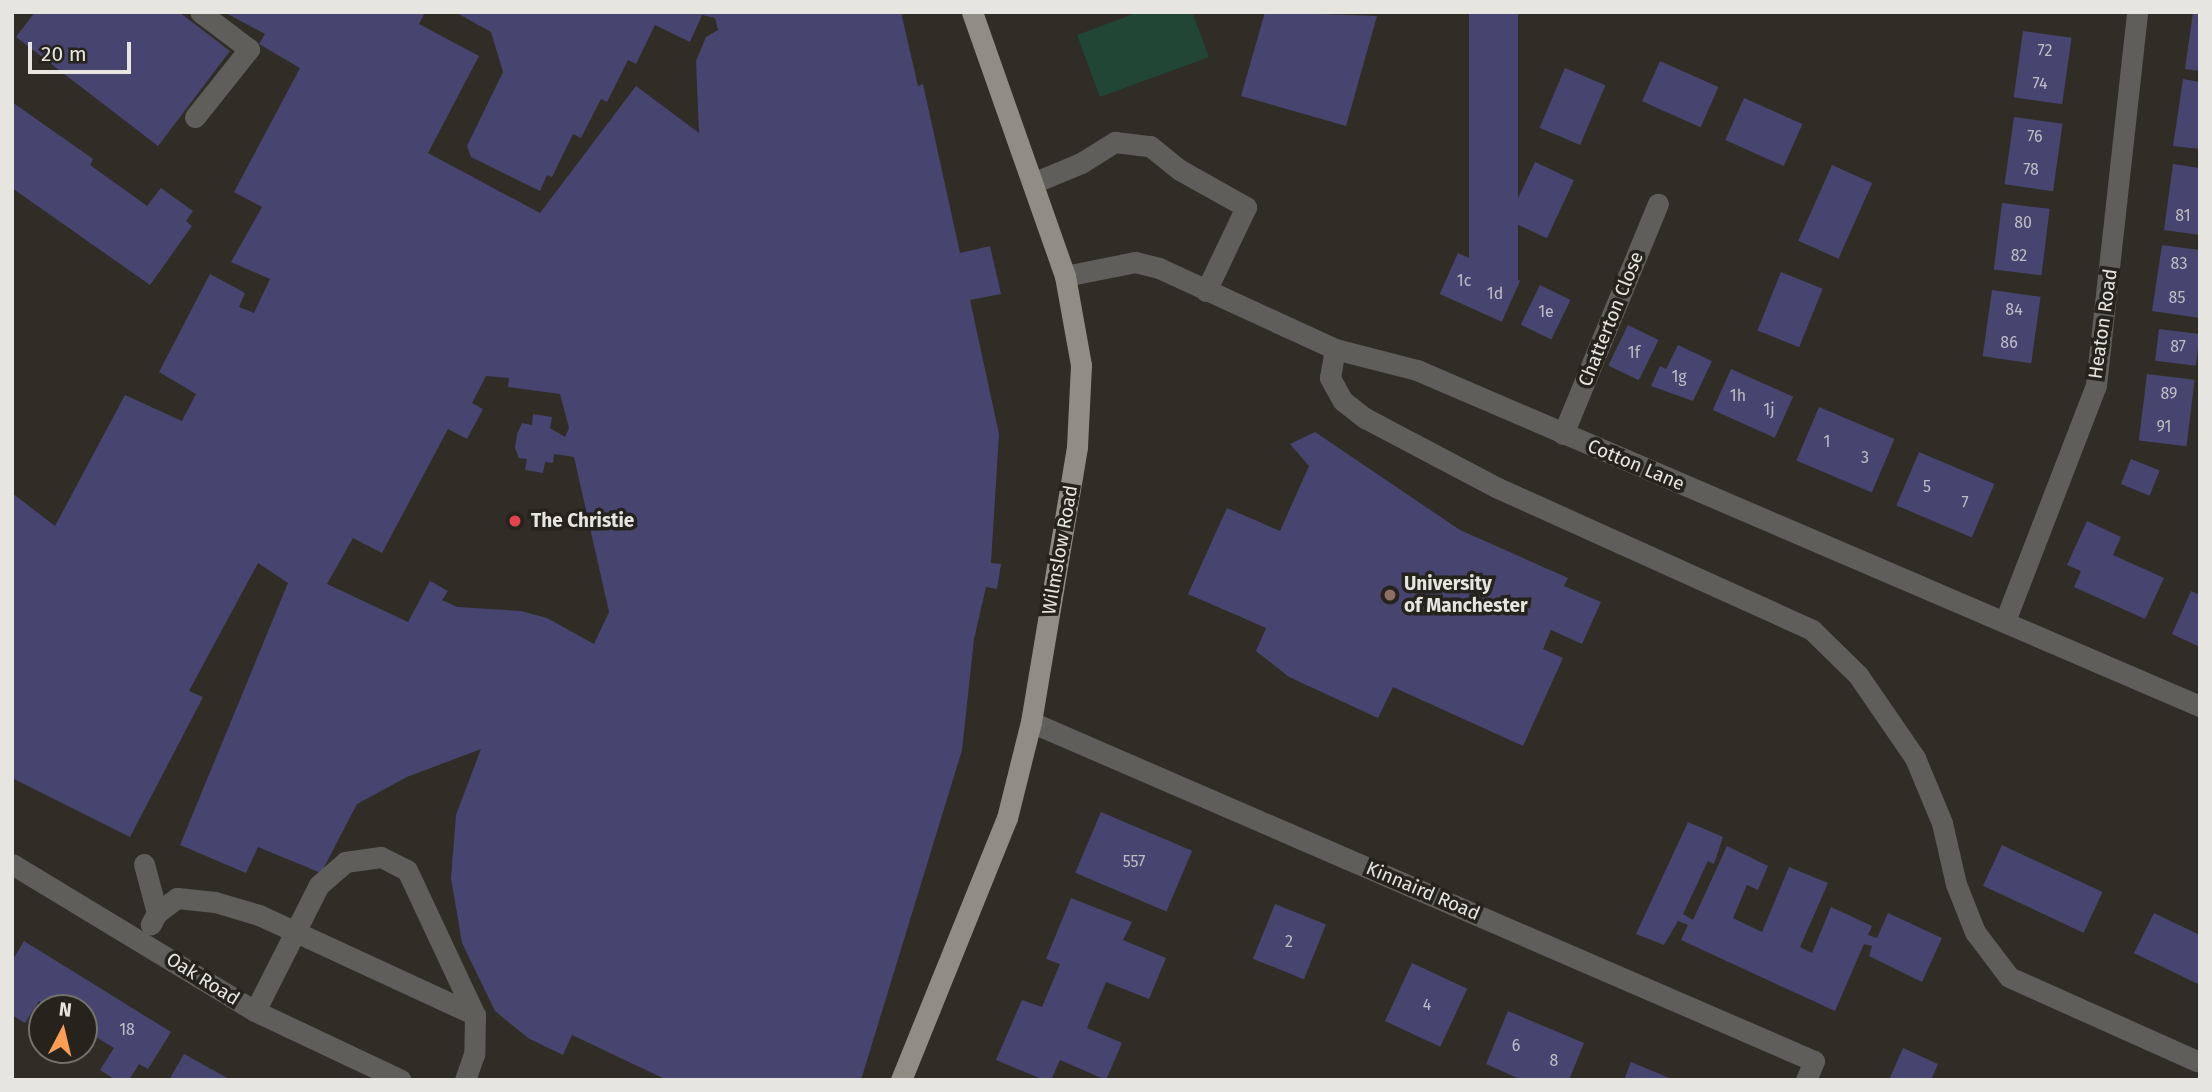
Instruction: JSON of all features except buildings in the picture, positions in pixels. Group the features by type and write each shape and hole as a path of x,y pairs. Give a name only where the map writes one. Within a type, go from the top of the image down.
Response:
{"main road":[{"name":"Wilmslow Road","path":"901,1080 1006,818 1031,722 1077,447 1081,365 1065,276 972,12"}],"street":[{"path":"195,117 249,49 200,12"},
{"name":"Heaton Road","path":"2005,621 2096,385 2137,12"},
{"path":"1033,183 1082,163 1115,142 1150,146 1180,170 1246,207 1206,291"},
{"name":"Chatterton Close","path":"1563,434 1658,204"},
{"name":"Cotton Lane","path":"1065,276 1135,262 1159,268 1335,349 1417,370 2200,706"},
{"path":"1335,349 1329,378 1343,401 1365,418 1498,488 1812,630 1858,675 1915,758 1942,823 1956,884 1975,932 2009,977 2197,1061"},
{"name":"Kinnaird Road","path":"1031,722 1810,1070"},
{"path":"256,1011 319,886 345,862 381,857 407,870 475,1015 474,1054 465,1080"},
{"path":"144,863 157,913"},
{"name":"Oak Road","path":"12,864 256,1011 401,1080"},
{"path":"141,941 157,913 177,898 215,902 297,929 475,1015"}],"green space":[{"path":"1139,12 1192,12 1209,57 1100,97 1077,35"}],"place":[{"name":"The Christie","path":"515,521"},
{"name":"University of Manchester","path":"1390,595"}]}
